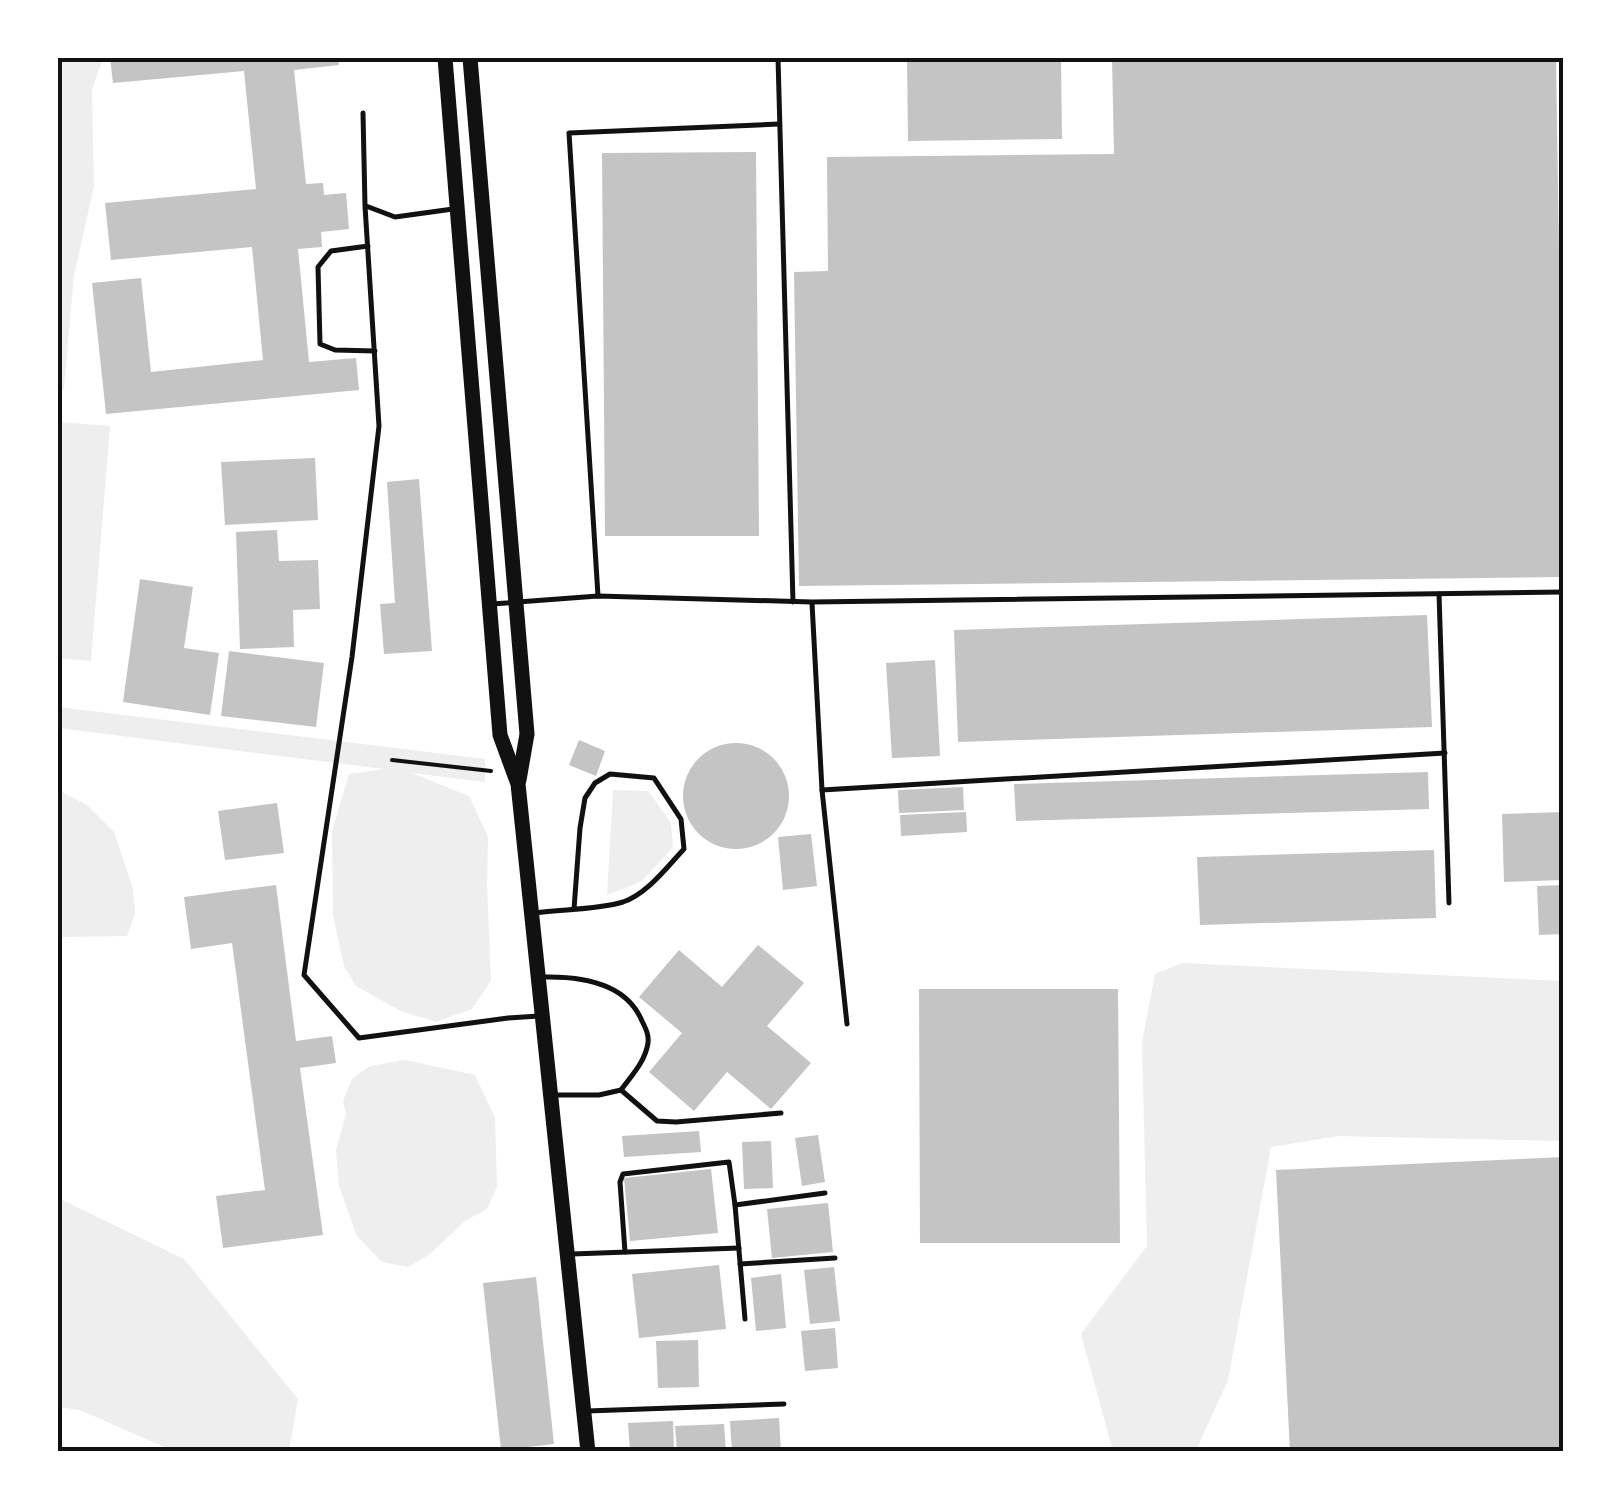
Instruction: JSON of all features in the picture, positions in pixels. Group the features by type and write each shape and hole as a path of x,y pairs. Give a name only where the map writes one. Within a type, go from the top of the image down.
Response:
{"main road":[{"path":"445,58 500,734 518,784 588,1452"},
{"path":"470,58 528,734 518,784"}],"lane":[{"path":"778,58 793,602"},
{"path":"363,113 379,426 352,657 304,976 359,1038 542,1016"},
{"path":"598,596 568,133 779,124"},
{"path":"365,206 395,218 456,209"},
{"path":"368,246 331,252 318,268 320,344 336,350 375,351"},
{"path":"489,604 598,596 812,602 1564,592"},
{"path":"1440,594 1449,903"},
{"path":"812,602 822,790 848,1024"},
{"path":"822,790 1445,753"},
{"path":"532,914 574,909 626,901 647,887 684,850 681,820 654,778 610,774 595,783 585,798 574,909"},
{"path":"539,977 570,976 615,990 640,1014 650,1038 642,1063 621,1090 599,1095 551,1095"},
{"path":"621,1090 657,1121 781,1113"},
{"path":"626,1252 620,1177 626,1172 729,1162 745,1320"},
{"path":"735,1205 824,1193"},
{"path":"568,1255 739,1248"},
{"path":"740,1264 836,1258"},
{"path":"584,1411 784,1404"}],"path":[{"path":"392,760 491,771"}],"shaded area":[{"path":"58,58 103,58 92,89 94,186 74,275 64,388 58,396"},
{"path":"58,422 110,426 91,661 58,658"},
{"path":"58,707 485,759 485,782 412,773 469,796 488,837 491,981 472,1009 436,1022 401,1011 356,986 344,966 333,915 332,831 349,774 384,769 58,728"},
{"path":"58,790 87,805 114,832 133,889 135,913 127,936 58,937"},
{"path":"613,790 648,791 671,823 673,847 642,881 607,895"},
{"path":"1182,963 1563,981 1563,1141 1338,1136 1271,1147 1228,1380 1198,1446 1192,1451 1113,1451 1081,1334 1147,1246 1142,1042 1155,974"},
{"path":"405,1060 475,1075 495,1118 497,1187 487,1209 465,1221 430,1254 408,1267 382,1262 357,1236 339,1186 336,1150 346,1114 343,1101 352,1079 370,1066"},
{"path":"58,1198 184,1259 298,1399 289,1451 173,1451 80,1410 58,1407"}],"building":[{"path":"110,58 338,58 339,65 294,70 306,184 323,183 324,195 346,193 349,229 321,232 322,247 298,249 309,362 356,358 359,390 106,414 92,283 141,278 151,372 263,360 252,247 111,260 105,203 256,189 244,71 113,83"},
{"path":"907,58 1061,58 1062,139 908,141"},
{"path":"1112,58 1556,58 1564,577 799,586 794,272 828,271 827,157 1114,154"},
{"path":"756,152 759,536 605,536 602,153"},
{"path":"315,458 318,520 225,525 221,462"},
{"path":"419,479 432,651 384,654 380,604 395,603 387,482"},
{"path":"277,530 279,561 318,560 320,609 293,610 294,647 240,649 236,532"},
{"path":"140,579 193,587 184,648 219,653 210,715 123,702"},
{"path":"1427,615 1432,727 958,742 954,630"},
{"path":"229,651 324,663 316,727 221,716"},
{"path":"935,660 940,756 892,758 886,663"},
{"path":"579,740 605,751 596,776 569,765"},
{"path":"736,743 756,747 773,759 785,776 789,796 785,816 773,833 756,845 736,849 716,845 699,833 687,816 683,796 687,776 699,759 716,747"},
{"path":"1428,772 1429,809 1016,821 1014,784"},
{"path":"963,787 964,810 899,813 898,790"},
{"path":"277,803 284,853 225,860 218,811"},
{"path":"966,812 967,832 901,836 900,815"},
{"path":"1564,812 1564,880 1504,882 1502,814"},
{"path":"811,834 817,886 783,890 778,837"},
{"path":"1434,850 1436,918 1200,925 1197,857"},
{"path":"276,885 296,1041 332,1036 336,1063 300,1068 323,1235 223,1248 216,1196 265,1190 232,943 191,949 184,897"},
{"path":"1564,885 1564,934 1539,935 1537,886"},
{"path":"758,945 804,983 767,1026 811,1063 771,1109 727,1072 694,1111 649,1072 682,1033 639,997 679,950 722,987"},
{"path":"919,989 1118,989 1120,1243 920,1243"},
{"path":"699,1131 701,1152 624,1157 622,1136"},
{"path":"818,1135 825,1182 802,1186 795,1138"},
{"path":"771,1141 773,1188 744,1189 742,1142"},
{"path":"1564,1157 1564,1452 1290,1452 1276,1170"},
{"path":"711,1169 718,1233 630,1241 624,1178"},
{"path":"828,1203 833,1252 772,1258 767,1209"},
{"path":"719,1265 726,1329 639,1338 632,1274"},
{"path":"834,1267 840,1321 810,1324 804,1270"},
{"path":"781,1274 786,1328 756,1331 751,1278"},
{"path":"536,1277 554,1444 501,1450 483,1283"},
{"path":"835,1328 838,1368 805,1371 801,1331"},
{"path":"698,1340 699,1387 658,1388 656,1341"},
{"path":"779,1418 781,1452 732,1452 730,1421"},
{"path":"673,1421 674,1449 630,1451 628,1423"},
{"path":"724,1424 726,1452 677,1452 675,1426"}]}
